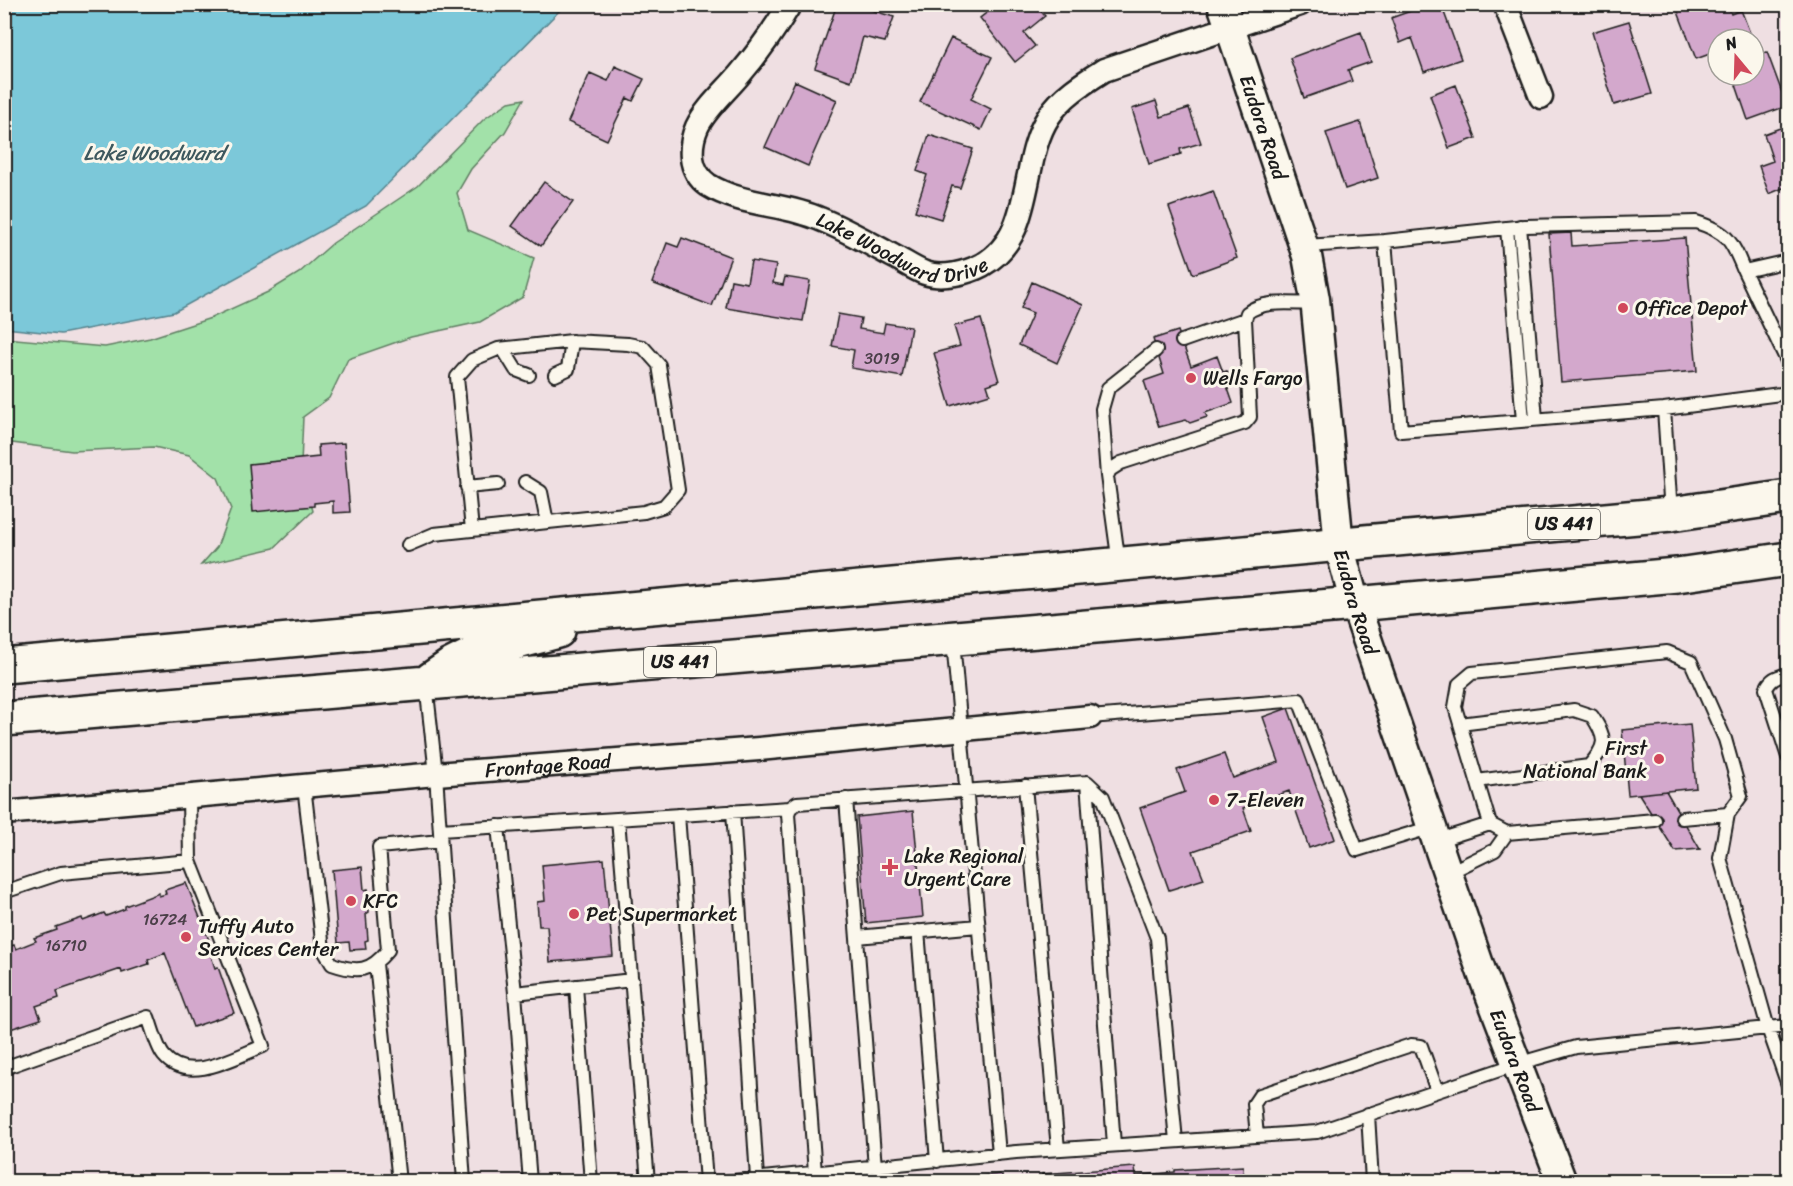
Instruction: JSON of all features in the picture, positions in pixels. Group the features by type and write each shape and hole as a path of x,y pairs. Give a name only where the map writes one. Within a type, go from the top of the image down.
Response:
{"main road":[{"name":"US 441","path":"4,666 1671,514 1788,497"},
{"name":"US 441","path":"4,719 1355,604 1677,575 1788,559"},
{"path":"426,683 450,666 476,653 647,608"}],"street":[{"name":"Lake Woodward Drive","path":"790,4 758,53 697,128 692,144 692,160 696,172 705,183 722,192 741,200 819,218 926,274 942,276 981,265 1003,248 1021,212 1041,129 1049,114 1082,84 1104,70 1226,17 1300,4"},
{"path":"1505,4 1541,97"},
{"name":"Eudora Road","path":"1226,17 1303,246 1315,304 1339,545 1355,604 1483,976 1562,1182"},
{"name":"Frontage Road","path":"4,813 1090,717"}],"lane":[{"path":"1303,246 1385,241 1522,226 1696,222 1712,227 1733,243 1788,363"},
{"path":"1522,226 1536,419"},
{"path":"1507,228 1523,421"},
{"path":"1385,241 1401,431 1664,409 1788,393"},
{"path":"1744,271 1788,261"},
{"path":"1107,476 1110,470 1120,464 1245,423 1250,417 1245,319 1247,313 1256,306 1270,304 1315,304"},
{"path":"1182,341 1245,319"},
{"path":"555,375 568,369 572,341"},
{"path":"408,545 434,534 644,512 663,506 678,490 659,365 643,347 572,341 502,349 472,360 457,377 472,530"},
{"path":"502,349 516,370 529,375"},
{"path":"1119,565 1107,476 1102,409 1108,388 1156,350"},
{"path":"1664,409 1671,514"},
{"path":"525,482 541,492 547,522"},
{"path":"467,487 498,484"},
{"path":"953,640 999,1154"},
{"path":"1490,824 1455,707 1459,684 1472,674 1667,652 1691,662 1725,739 1742,796 1728,814 1720,858 1768,1028 1788,1085"},
{"path":"1788,674 1769,682 1766,689 1788,757"},
{"path":"426,683 436,774 464,1182"},
{"path":"1090,717 1299,700 1357,850 1490,824 1507,833 1656,820"},
{"path":"1460,724 1574,710 1592,716 1603,733 1601,752 1588,766 1477,781"},
{"path":"304,786 323,949 332,964 352,971 376,964 388,950 379,847 498,826 790,808 797,803 1087,782 1102,797 1157,938 1176,1141"},
{"path":"1087,782 1114,1145"},
{"path":"1025,786 1058,1149"},
{"path":"4,1068 148,1017 163,1056 179,1068 199,1070 263,1046 190,861 189,796"},
{"path":"846,799 875,1167"},
{"path":"790,808 788,825 815,1173"},
{"path":"733,811 758,1178"},
{"path":"678,814 706,1182"},
{"path":"1682,818 1728,814"},
{"path":"618,819 648,1182"},
{"path":"498,826 515,993 530,1182"},
{"path":"1448,873 1495,850 1507,833"},
{"path":"4,892 61,873 190,861"},
{"path":"857,937 978,926"},
{"path":"918,931 937,1161"},
{"path":"376,964 399,1182"},
{"path":"515,993 632,980"},
{"path":"576,986 591,1182"},
{"path":"724,1182 1058,1149 1317,1132 1517,1064 1576,1047 1788,1026"},
{"path":"1257,1136 1254,1104 1260,1095 1411,1046 1421,1046 1437,1091"},
{"path":"1368,1114 1372,1182"}],"green space":[{"path":"524,99 505,132 471,169 457,193 468,230 534,258 523,297 480,322 411,337 348,359 329,398 303,417 301,464 313,511 274,548 201,565 217,547 231,509 218,478 189,455 154,447 72,451 5,442 5,338 105,347 150,338 211,318 268,292 299,273 333,243 418,186 484,119 509,102"}],"water":[{"name":"Lake Woodward","path":"5,4 562,5 560,10 366,206 174,312 61,334 5,328"}],"building":[{"path":"837,4 851,4 894,17 885,42 863,37 851,81 815,68"},
{"path":"998,4 1035,4 1045,16 1024,33 1035,46 1015,62 980,18"},
{"path":"1076,4 1097,4 1078,11"},
{"path":"1430,4 1441,4 1461,59 1424,72 1412,38 1400,43 1391,18"},
{"path":"1675,4 1728,4 1731,14 1741,10 1748,27 1706,27 1706,55 1696,59"},
{"path":"1629,21 1652,94 1614,105 1592,32"},
{"path":"1361,32 1371,62 1348,70 1352,81 1304,98 1290,58"},
{"path":"951,38 992,57 971,99 991,109 981,130 920,102"},
{"path":"1766,52 1787,106 1748,120 1737,87 1766,87"},
{"path":"615,66 644,79 633,101 627,98 607,140 568,122 590,73 608,81"},
{"path":"795,81 837,100 808,166 765,147"},
{"path":"1456,85 1476,138 1449,148 1430,95"},
{"path":"1156,101 1161,117 1189,108 1201,143 1180,149 1181,154 1149,164 1132,109"},
{"path":"1360,122 1378,178 1345,189 1326,133"},
{"path":"1788,125 1788,186 1769,194 1759,166 1773,161 1764,134"},
{"path":"929,135 973,149 960,188 952,186 941,219 915,211 927,175 917,171"},
{"path":"544,182 573,202 541,246 512,226"},
{"path":"1213,191 1237,258 1193,274 1169,207"},
{"name":"Office Depot","path":"1571,233 1572,246 1685,238 1697,371 1561,382 1549,234"},
{"path":"682,238 731,257 712,306 652,283 667,243 678,247"},
{"path":"751,261 776,265 773,283 783,285 785,277 810,281 803,321 726,308 731,280 747,283"},
{"path":"1032,282 1083,305 1057,363 1019,345 1033,313 1021,308"},
{"path":"838,314 861,318 859,329 883,333 885,323 911,327 902,377 851,368 854,350 832,346"},
{"path":"981,319 999,381 987,385 990,394 950,406 934,353 960,346 954,326"},
{"name":"Wells Fargo","path":"1178,331 1191,366 1217,356 1223,372 1227,371 1231,382 1226,383 1233,403 1205,413 1207,417 1190,423 1186,420 1159,427 1144,381 1164,374 1153,339"},
{"path":"344,443 350,512 333,513 333,501 314,503 314,506 253,512 249,464 319,457 318,445"},
{"name":"7-Eleven","path":"1288,708 1335,839 1309,848 1289,791 1243,808 1251,831 1193,851 1204,879 1169,890 1140,808 1185,792 1177,770 1224,754 1233,778 1279,762 1263,717"},
{"name":"First National Bank","path":"1690,724 1696,788 1628,795 1622,730"},
{"path":"1666,791 1700,849 1675,851 1639,794"},
{"name":"Lake Regional Urgent Care","path":"913,811 923,917 866,923 857,817"},
{"name":"Pet Supermarket","path":"604,859 613,956 550,962 547,926 539,926 537,902 545,901 542,865"},
{"name":"KFC","path":"362,867 364,890 368,889 369,912 366,914 368,940 365,941 366,949 350,950 349,942 338,943 332,870"},
{"path":"186,883 211,945 208,947 215,968 218,967 234,1013 193,1027 165,953 148,960 149,964 122,973 121,969 57,991 59,998 36,1006 41,1019 4,1031 4,948 14,945 16,949 36,941 34,938 57,930 56,927 104,913 106,916 159,893 159,896 166,894 165,890"},
{"path":"1243,1166 1244,1182 1043,1182 1042,1174 1135,1167 1136,1176 1175,1172 1175,1170"},
{"path":"1002,1174 1002,1182 912,1182"}],"place":[{"name":"Office Depot","path":"1623,308"},
{"name":"Wells Fargo","path":"1191,378"},
{"name":"First National Bank","path":"1659,759"},
{"name":"7-Eleven","path":"1214,800"},
{"name":"Lake Regional Urgent Care","path":"890,867"},
{"name":"KFC","path":"351,901"},
{"name":"Pet Supermarket","path":"574,914"},
{"name":"Tuffy Auto Services Center","path":"186,937"}]}
